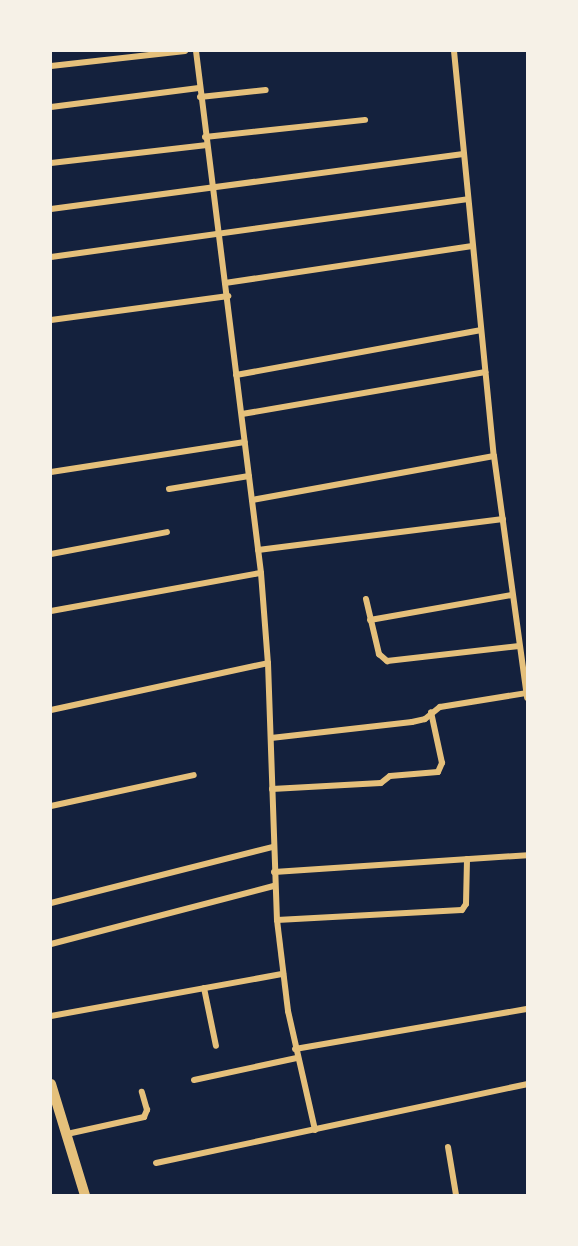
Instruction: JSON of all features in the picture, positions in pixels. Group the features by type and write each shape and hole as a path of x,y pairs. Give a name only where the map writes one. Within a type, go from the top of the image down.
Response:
{"street":[{"path":"51,66 185,51"},
{"path":"196,51 261,573 268,663 277,921 295,1049 315,1130"},
{"path":"454,51 494,456 527,698"},
{"path":"51,106 199,88"},
{"path":"200,97 266,90"},
{"path":"205,136 365,120"},
{"path":"51,163 207,145"},
{"path":"51,209 463,154"},
{"path":"51,257 468,199"},
{"path":"225,283 472,246"},
{"path":"51,320 228,296"},
{"path":"236,375 480,330"},
{"path":"242,414 485,372"},
{"path":"51,472 245,442"},
{"path":"252,500 494,456"},
{"path":"170,489 249,476"},
{"path":"258,550 503,519"},
{"path":"51,554 167,532"},
{"path":"51,611 261,573"},
{"path":"370,620 512,595"},
{"path":"366,599 379,654 393,662 519,646"},
{"path":"51,710 268,663"},
{"path":"271,738 412,722 425,719 431,712 445,706 526,693"},
{"path":"272,789 381,783 390,776 438,772 442,763 431,712"},
{"path":"51,806 194,775"},
{"path":"51,903 273,847"},
{"path":"274,872 527,855"},
{"path":"277,921 462,910 466,904 467,859"},
{"path":"51,944 274,886"},
{"path":"51,1016 283,974"},
{"path":"204,988 216,1046"},
{"path":"295,1049 527,1009"},
{"path":"194,1080 297,1058"},
{"path":"51,1084 85,1195"},
{"path":"156,1163 527,1084"},
{"path":"67,1134 144,1117 147,1110 142,1092"},
{"path":"448,1147 456,1195"}]}
